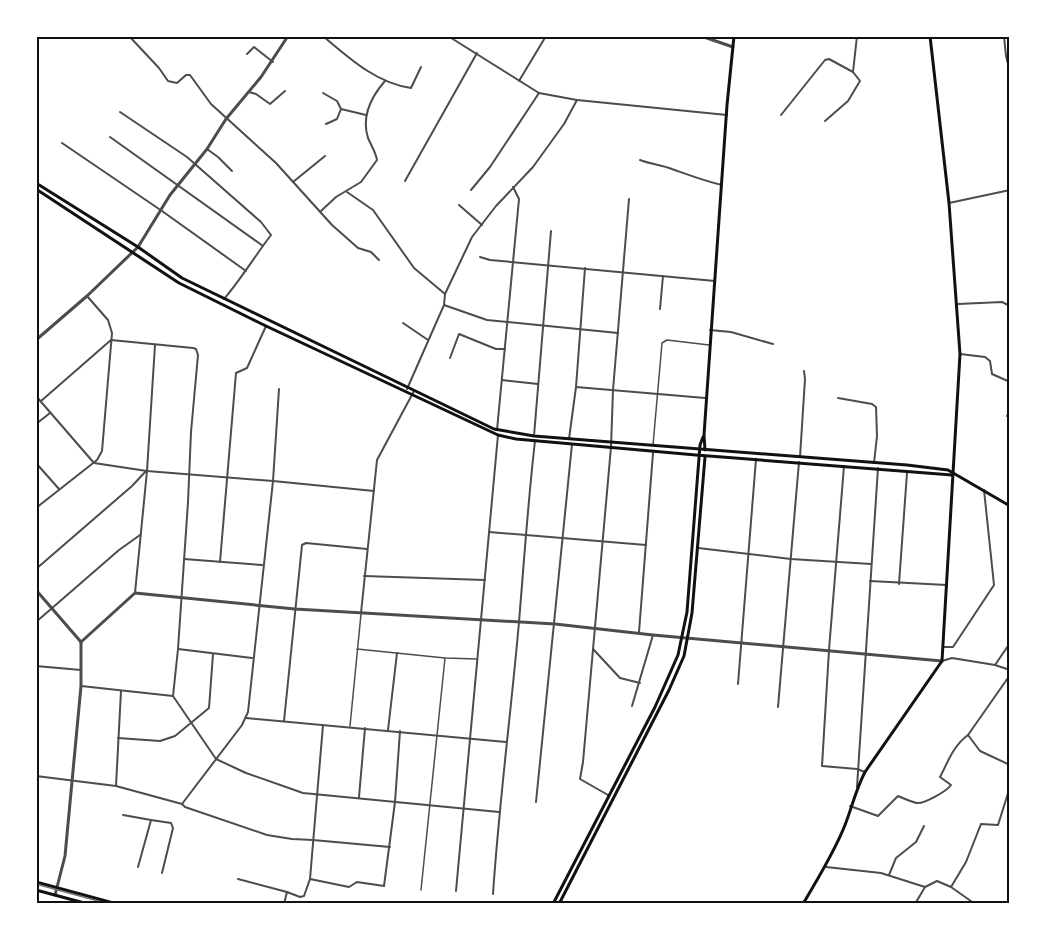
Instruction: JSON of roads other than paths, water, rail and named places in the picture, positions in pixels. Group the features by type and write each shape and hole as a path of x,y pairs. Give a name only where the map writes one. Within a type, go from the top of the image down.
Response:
{"main road":[{"path":"559,904 669,690 684,656 688,638 698,548 705,456 705,398 734,36"},
{"path":"803,904 826,867 845,823 856,787 942,660 960,354 949,203 930,36"},
{"path":"36,183 138,247 182,278 497,430 572,444 653,446 948,470 1010,506"},
{"path":"36,189 179,283 266,327 498,435 569,439 653,452 954,475"},
{"path":"553,904 667,681 678,655 687,612 699,450 700,441 704,435"},
{"path":"629,756 634,759"},
{"path":"36,882 117,904"},
{"path":"36,890 72,902 88,904"}],"street":[{"path":"129,36 168,81 177,83 186,75 190,75 211,104 266,154 332,225 358,248 371,252 379,260"},
{"path":"36,340 87,296 138,247 226,119 273,62 288,36"},
{"path":"323,36 361,66 386,81 411,88 421,67"},
{"path":"448,36 539,93 578,100 727,115"},
{"path":"519,81 546,36"},
{"path":"701,36 733,47"},
{"path":"853,72 857,36"},
{"path":"1004,36 1010,72"},
{"path":"246,54 254,47 273,62"},
{"path":"405,182 477,53"},
{"path":"782,115 825,60 829,59 853,72 858,77 859,84 848,101 825,122"},
{"path":"321,211 336,197 361,183 377,159 367,134 366,115 369,104 386,81"},
{"path":"249,92 270,104 285,91"},
{"path":"323,93 337,101 341,110 337,119 326,124"},
{"path":"471,190 490,167 539,93"},
{"path":"405,393 472,237 496,206 533,167 578,100"},
{"path":"341,110 366,115"},
{"path":"120,112 196,164 261,222 271,235 224,299"},
{"path":"110,137 263,246"},
{"path":"62,143 246,271"},
{"path":"207,149 232,171"},
{"path":"293,182 325,156"},
{"path":"640,160 655,166 670,168 700,181 722,185"},
{"path":"497,430 519,199 513,188"},
{"path":"949,203 1010,190"},
{"path":"347,192 373,210 414,268 446,294"},
{"path":"608,796 580,779 603,541 629,199"},
{"path":"459,205 482,225"},
{"path":"493,894 499,812 519,622 551,231"},
{"path":"480,257 715,281"},
{"path":"569,439 576,387 585,268"},
{"path":"660,309 663,276"},
{"path":"36,508 100,457 102,451 111,326 87,296"},
{"path":"958,304 1002,303 1010,306"},
{"path":"444,305 483,319 618,333"},
{"path":"403,323 429,340"},
{"path":"220,562 236,373 247,368 266,327"},
{"path":"710,330 731,332 773,344"},
{"path":"450,357 459,334 496,349 505,349"},
{"path":"41,402 111,340 196,349 198,355 173,696 216,759 228,766 291,790 499,812"},
{"path":"81,642 135,593 147,471 155,345"},
{"path":"960,354 985,357 990,361 992,374 1010,382"},
{"path":"800,457 804,371"},
{"path":"502,380 538,384"},
{"path":"576,387 705,398"},
{"path":"182,804 242,725 248,712 252,658 273,481 279,389"},
{"path":"361,613 377,460 414,391"},
{"path":"36,396 94,462 147,471 374,491"},
{"path":"838,398 872,404 876,407 877,436 874,463"},
{"path":"1007,416 1010,410"},
{"path":"36,424 51,413"},
{"path":"456,891 498,435"},
{"path":"536,802 572,444"},
{"path":"639,632 653,452"},
{"path":"738,684 756,459"},
{"path":"778,707 800,462"},
{"path":"36,463 59,489"},
{"path":"844,466 822,766 857,769 865,772"},
{"path":"856,787 878,468"},
{"path":"899,584 907,470"},
{"path":"36,569 147,471"},
{"path":"943,647 953,647 994,585 984,490"},
{"path":"489,532 646,545"},
{"path":"36,622 119,550 140,535"},
{"path":"284,721 302,545 306,543 367,549"},
{"path":"698,548 791,559 871,564"},
{"path":"184,559 263,565"},
{"path":"364,576 486,580"},
{"path":"870,581 947,585"},
{"path":"36,590 81,642 81,686 65,856 55,895"},
{"path":"135,593 361,613 555,624 652,635 942,660 951,658 1010,670"},
{"path":"632,706 652,635"},
{"path":"994,665 1010,643"},
{"path":"178,649 252,658"},
{"path":"592,649 620,678 640,683"},
{"path":"388,730 397,653"},
{"path":"118,738 160,741 175,736 209,708 213,654"},
{"path":"36,677 37,666 81,670"},
{"path":"850,806 878,816 898,796 916,803 947,790 951,785 940,777 954,749 986,712 1010,675"},
{"path":"81,686 173,696"},
{"path":"116,786 121,691"},
{"path":"246,718 507,742"},
{"path":"238,879 300,897 304,896 310,879 323,724"},
{"path":"358,798 365,728"},
{"path":"310,879 349,886 357,882 382,887 386,883 400,731"},
{"path":"968,735 980,751 1010,765"},
{"path":"36,776 116,786 182,804 185,807 267,834 292,839 390,847"},
{"path":"951,887 966,862 981,824 998,825 1010,787"},
{"path":"123,815 171,823 173,828 162,873"},
{"path":"138,867 151,820"},
{"path":"889,875 896,858 916,842 924,826"},
{"path":"826,867 889,875 925,887"},
{"path":"915,904 925,887 937,881 951,887 975,904"},
{"path":"284,904 287,892"}],"lane":[{"path":"653,446 662,343 667,340 709,345"},
{"path":"350,727 361,613"},
{"path":"357,649 478,659"},
{"path":"421,890 445,658"}],"tram line":[{"path":"36,884 109,904"}]}
